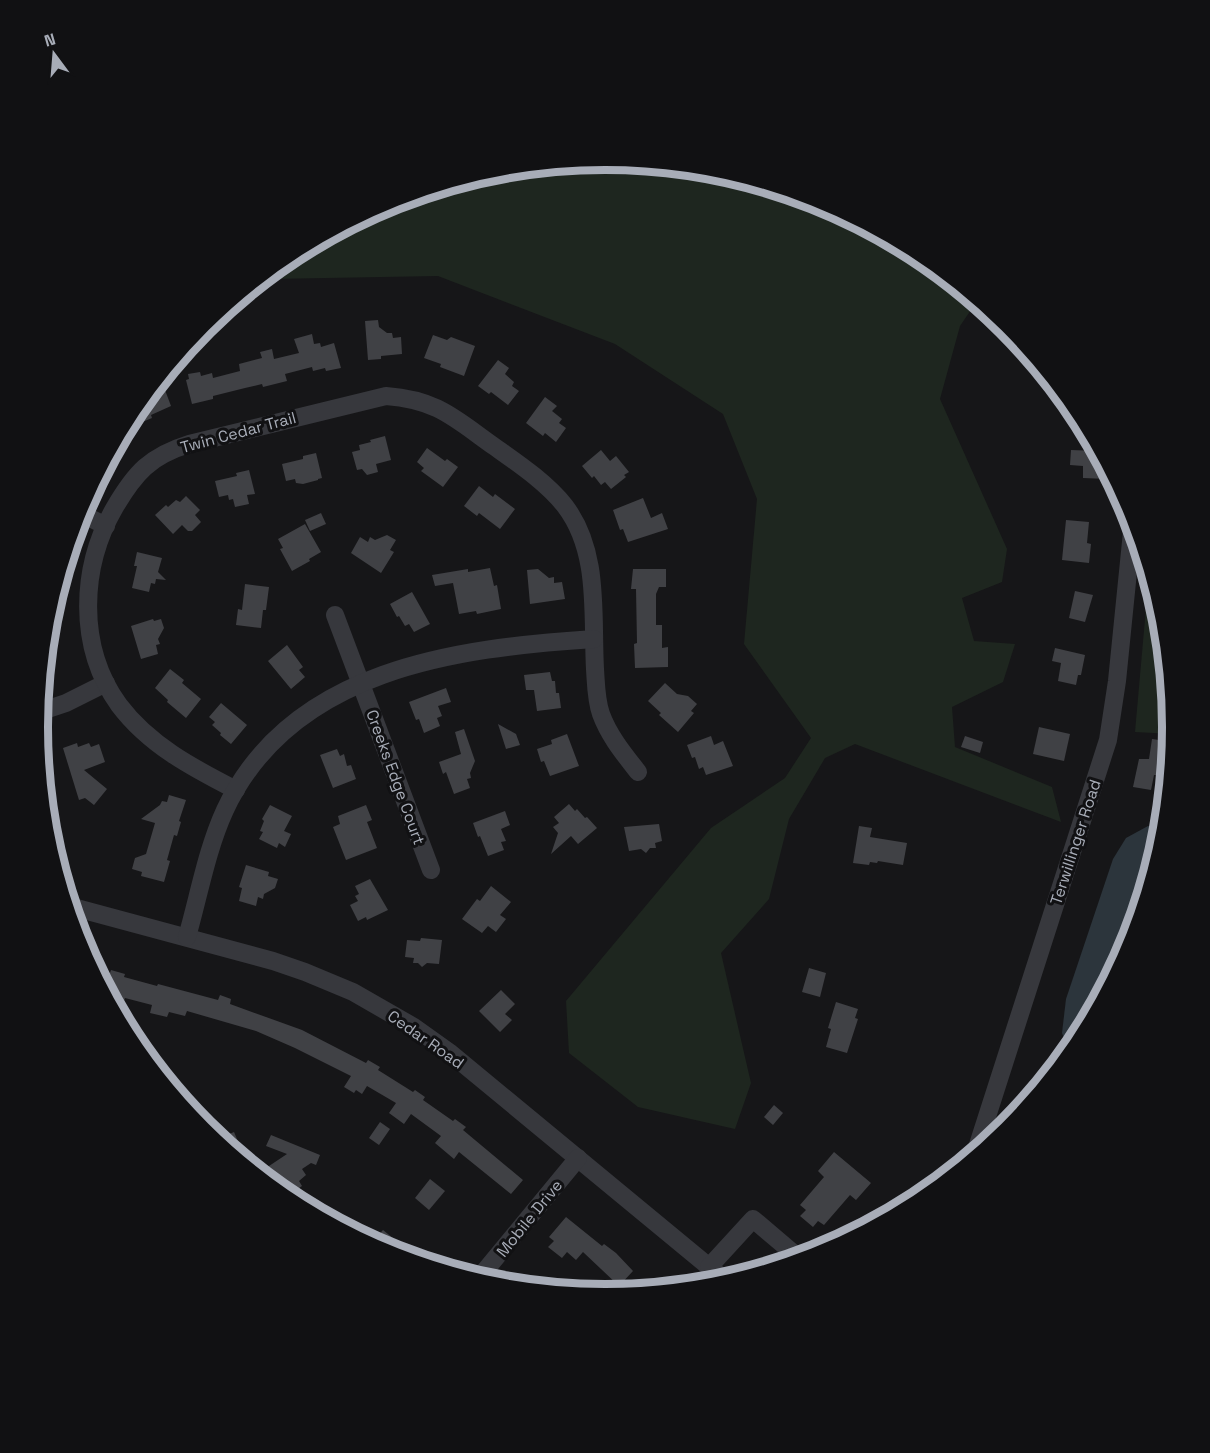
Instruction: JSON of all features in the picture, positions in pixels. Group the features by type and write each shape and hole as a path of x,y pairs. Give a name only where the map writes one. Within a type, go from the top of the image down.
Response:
{"street":[{"name":"Twin Cedar Trail","path":"236,790 181,760 156,743 119,704 106,683 92,642 88,609 90,570 99,541 131,480 160,455 181,446 386,396 410,398 444,410 513,460 554,493 566,507 589,556 593,593 597,694 601,714 609,732 638,772"},
{"path":"89,517 106,525"},
{"name":"Terwillinger Road","path":"990,1128 1108,740 1117,681 1131,544"},
{"name":"Creeks Edge Court","path":"334,615 431,870"},
{"path":"187,937 215,835 236,790 257,758 275,738 301,716 361,683 417,665 479,650 538,642 594,639"},
{"path":"48,709 66,703 106,683"},
{"name":"Cedar Road","path":"79,909 187,937 305,972 376,1004 449,1052 716,1273"},
{"name":"Mobile Drive","path":"485,1271 578,1158"},
{"path":"709,1267 753,1219 791,1252"}],"shaded area":[{"path":"605,170 641,171 678,174 749,188 818,212 884,244 914,263 972,308 960,326 940,399 1007,549 1002,582 962,598 974,641 1015,644 1003,682 952,707 955,747 1052,787 1061,822 855,744 825,758 789,819 769,899 721,953 751,1083 735,1129 638,1107 569,1053 566,1001 711,828 785,778 811,738 744,644 757,499 723,414 615,344 438,276 274,279 296,263 359,227 426,199 461,188 532,174"},
{"path":"1147,599 1157,654 1161,690 1162,733 1135,732"},
{"path":"1148,826 1152,826 1143,871 1120,940 1105,973 1065,1040 1062,1033 1066,999 1113,859 1126,838"}],"building":[{"path":"378,320 379,327 387,333 392,333 393,338 401,337 402,354 368,360 365,321"},
{"path":"312,334 314,344 320,343 321,347 334,343 341,368 313,371 312,367 285,374 287,381 263,387 262,384 245,388 192,404 186,380 189,379 188,374 200,372 201,376 212,373 213,378 240,371 239,364 262,358 260,352 272,349 274,359 299,353 294,339"},
{"path":"433,335 447,340 451,337 475,346 464,376 424,358"},
{"path":"498,360 509,368 505,374 514,382 512,386 519,391 508,405 491,392 489,394 478,386"},
{"path":"165,390 171,406 140,423 159,393"},
{"path":"545,397 557,406 552,411 562,419 559,423 566,428 556,442 545,433 543,436 526,423"},
{"path":"385,436 391,460 376,464 378,472 367,475 362,469 357,470 352,452 360,450 359,445"},
{"path":"427,448 458,467 443,487 421,471 424,468 417,462"},
{"path":"601,450 610,461 616,456 629,472 611,489 605,482 601,485 594,476 592,478 582,466"},
{"path":"1071,450 1088,451 1104,479 1083,478 1083,466 1070,465"},
{"path":"316,453 322,478 303,484 296,483 295,479 286,481 282,464"},
{"path":"249,470 255,494 247,495 249,504 235,507 233,499 229,500 228,495 219,497 215,481 237,476 236,473"},
{"path":"479,486 493,497 495,494 515,509 500,529 479,513 477,516 464,506"},
{"path":"186,496 200,510 195,515 201,522 192,531 188,531 182,525 173,534 155,515 166,505 168,507 176,500 180,502"},
{"path":"643,498 651,518 662,513 668,529 628,542 623,529 620,530 613,510"},
{"path":"321,513 326,524 310,531 305,520"},
{"path":"1066,520 1089,522 1087,543 1091,544 1089,563 1062,560"},
{"path":"305,524 321,552 292,571 280,549 283,548 278,539"},
{"path":"387,535 396,540 390,550 394,552 381,573 351,553 360,537 368,542 370,537 375,540"},
{"path":"137,552 162,558 158,572 166,580 156,579 155,584 151,583 149,592 132,588 137,566 134,566"},
{"path":"490,568 494,586 497,585 501,609 477,614 476,611 459,614 453,583 435,586 432,575 468,569 468,572"},
{"path":"538,569 549,578 554,577 554,583 562,582 565,599 530,604 527,570"},
{"path":"633,569 666,569 666,587 659,587 656,594 656,625 662,625 662,648 668,647 668,667 635,668 636,589 631,589"},
{"path":"245,584 269,587 261,628 236,625 238,609 242,610"},
{"path":"1075,591 1093,595 1085,622 1069,618"},
{"path":"412,592 430,624 414,632 409,624 405,626 399,616 397,617 390,604"},
{"path":"153,619 154,621 161,619 164,628 158,639 160,644 156,645 158,654 141,659 131,626"},
{"path":"287,645 303,667 299,670 305,677 291,689 268,661"},
{"path":"1055,648 1085,655 1081,675 1078,675 1076,685 1058,681 1061,663 1052,661"},
{"path":"170,669 184,680 182,683 201,699 186,718 155,688"},
{"path":"550,672 552,681 555,681 556,693 559,693 561,708 537,711 534,690 526,690 524,675"},
{"path":"665,683 677,694 688,696 697,704 691,711 694,713 678,732 659,715 661,713 648,701"},
{"path":"446,688 451,702 438,706 442,716 437,718 440,726 424,733 409,702"},
{"path":"221,703 247,725 231,744 220,735 221,733 212,725 215,722 209,717"},
{"path":"498,724 516,734 520,745 506,749"},
{"path":"1039,727 1070,734 1064,761 1033,754"},
{"path":"464,729 475,761 470,773 471,778 467,779 470,788 454,794 446,772 443,774 439,762 461,754 455,732"},
{"path":"567,734 579,766 550,776 544,761 541,762 537,749 552,744 551,740"},
{"path":"711,736 714,745 723,741 733,766 706,775 703,767 699,769 695,757 692,758 687,745"},
{"path":"965,736 983,742 980,753 961,747"},
{"path":"1152,739 1162,740 1161,762 1158,775 1154,775 1151,790 1133,787 1139,759 1149,759"},
{"path":"77,743 78,747 89,743 91,747 99,744 105,762 84,770 107,789 94,805 85,798 79,800 63,748"},
{"path":"337,749 340,756 344,754 347,766 351,765 356,779 333,788 320,755"},
{"path":"169,795 186,800 177,836 174,835 167,860 170,861 164,882 141,876 142,872 132,869 135,858 146,854 155,823 141,819 162,801 167,802"},
{"path":"569,804 575,811 577,809 585,818 587,817 597,828 578,844 571,836 551,854 558,833 553,827 559,823 554,817"},
{"path":"270,805 292,816 284,831 291,834 285,847 279,843 277,848 259,839 263,832 260,831 264,821 262,819"},
{"path":"366,805 372,820 367,822 377,848 346,860 333,827 340,824 338,816"},
{"path":"505,811 510,825 501,829 506,841 501,842 504,850 488,856 473,823"},
{"path":"659,824 662,841 655,843 656,848 650,848 646,853 641,849 629,851 624,827"},
{"path":"859,826 872,828 870,837 907,843 903,865 878,861 877,863 870,862 869,865 853,863"},
{"path":"246,865 269,872 268,876 278,879 275,888 264,894 263,899 258,897 256,906 239,901 242,888 239,887"},
{"path":"370,879 388,910 367,920 366,917 358,921 350,905 358,901 355,896 359,894 355,886"},
{"path":"491,886 511,902 500,915 506,919 496,932 488,926 482,933 462,919 477,899 480,901"},
{"path":"421,938 442,940 439,964 427,963 422,967 418,963 413,963 414,958 405,957 407,940 420,941"},
{"path":"809,968 826,973 820,997 802,992"},
{"path":"111,970 125,974 124,977 218,1000 220,995 231,999 230,1004 302,1030 366,1063 368,1060 380,1067 378,1070 413,1092 415,1090 425,1097 423,1100 453,1121 455,1119 466,1127 463,1130 523,1180 511,1194 459,1152 454,1159 435,1143 441,1136 411,1114 404,1124 389,1113 396,1103 367,1086 362,1094 356,1090 354,1093 344,1087 351,1076 295,1048 256,1031 187,1011 185,1016 169,1012 167,1017 150,1013 152,1005 125,998 124,1001 120,1000 104,972 110,973"},
{"path":"501,990 515,1004 505,1014 512,1020 500,1032 479,1011"},
{"path":"836,1002 858,1009 855,1018 858,1019 847,1053 826,1047 831,1029 828,1028"},
{"path":"774,1105 783,1113 773,1125 764,1117"},
{"path":"380,1122 390,1129 379,1145 369,1138"},
{"path":"234,1132 240,1147 238,1145 227,1135"},
{"path":"271,1135 320,1155 316,1165 311,1163 302,1169 306,1175 299,1181 302,1186 296,1190 266,1168 287,1154 266,1146"},
{"path":"834,1152 871,1183 856,1200 850,1195 824,1225 818,1221 813,1227 800,1216 806,1210 800,1205 824,1177 818,1171"},
{"path":"430,1179 445,1191 429,1210 415,1198"},
{"path":"566,1217 602,1246 604,1244 616,1253 633,1271 622,1283 616,1283 583,1252 576,1260 567,1252 562,1258 548,1247 554,1241 549,1237"},
{"path":"383,1230 401,1244 392,1241 379,1235"}]}
